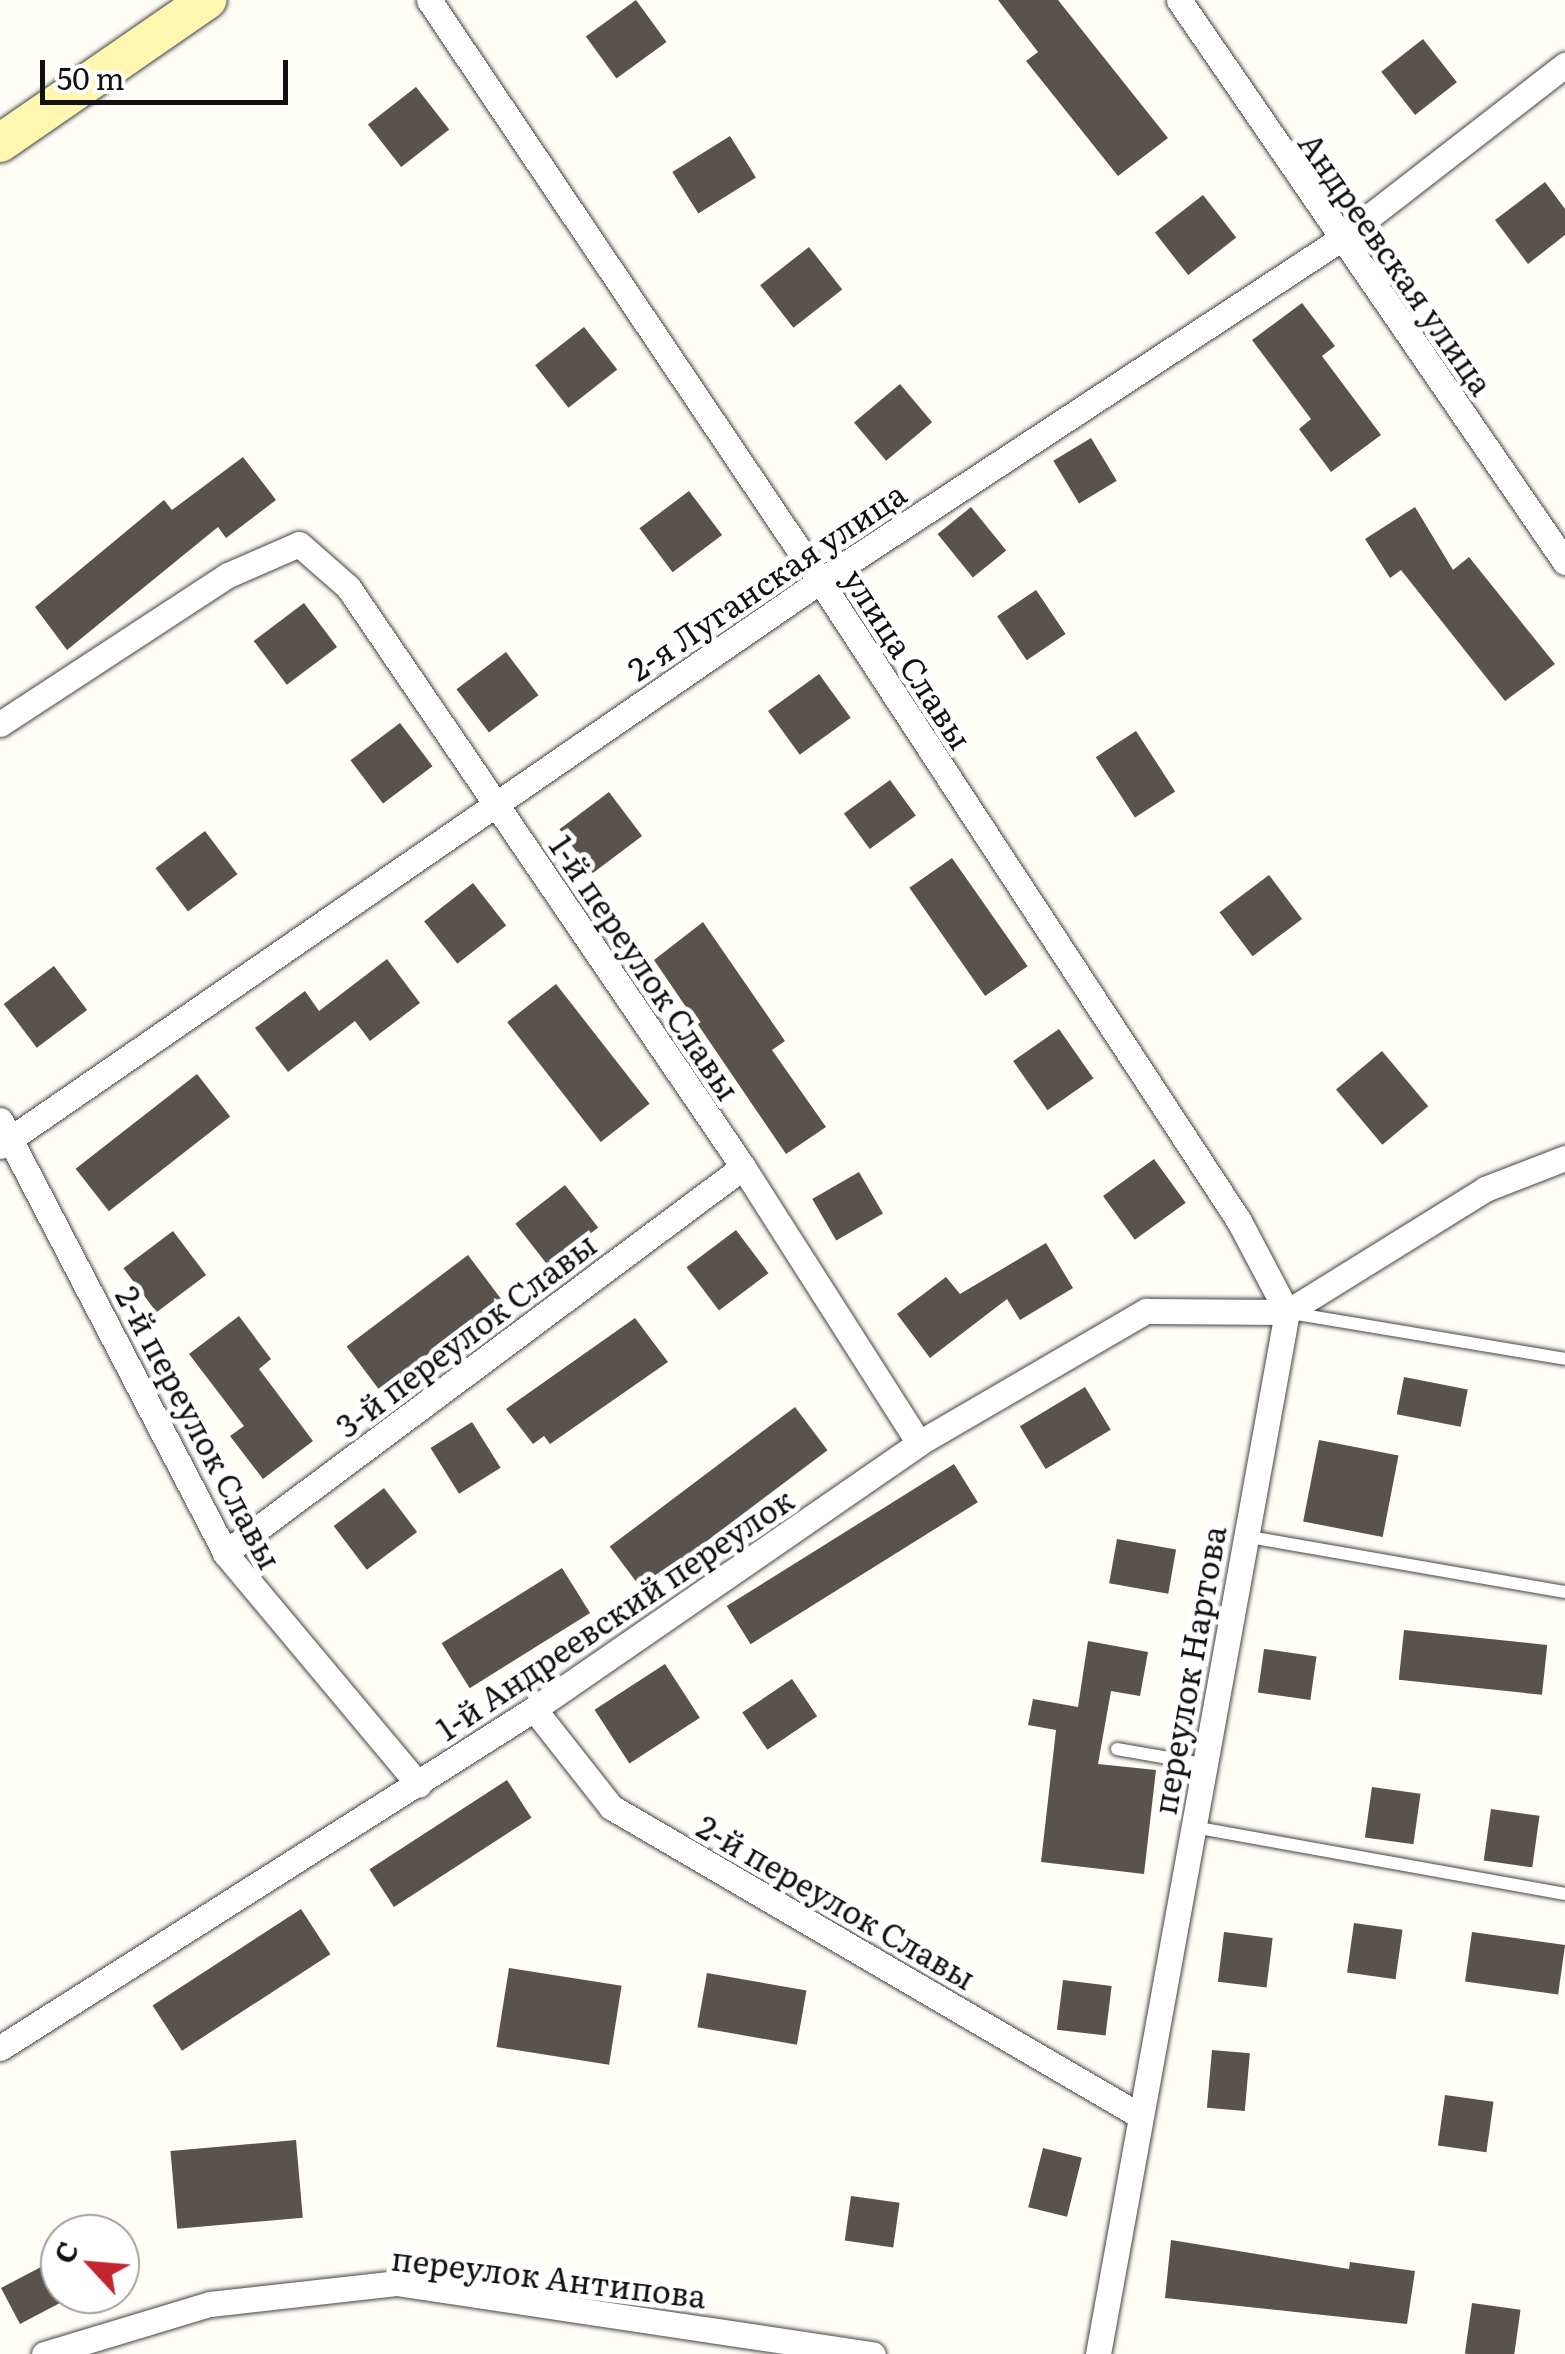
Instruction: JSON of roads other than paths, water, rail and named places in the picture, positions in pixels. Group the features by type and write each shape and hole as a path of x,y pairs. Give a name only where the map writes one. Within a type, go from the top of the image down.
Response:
{"main road":[{"path":"0,142 207,0"}],"street":[{"name":"улица Славы","path":"428,0 820,580 1238,1222 1287,1312"},
{"name":"Андреевская улица","path":"1178,0 1339,240 1565,562"},
{"name":"2-я Луганская улица","path":"4,1135 820,580 1339,240 1565,65"},
{"name":"1-й переулок Славы","path":"0,724 228,575 299,544 348,587 744,1167 919,1444"},
{"name":"2-й переулок Славы","path":"4,1135 225,1553 418,1785"},
{"path":"1287,1312 1484,1189 1565,1158"},
{"name":"3-й переулок Славы","path":"225,1553 744,1167"},
{"name":"1-й Андреевский переулок","path":"0,2048 534,1710 919,1444 1146,1311 1287,1312"},
{"name":"переулок Нартова","path":"1098,2354 1137,2114 1287,1312"},
{"name":"2-й переулок Славы","path":"534,1710 611,1807 1137,2114"},
{"name":"переулок Антипова","path":"44,2354 210,2304 396,2282 872,2354"}],"lane":[{"path":"1287,1312 1565,1359"},
{"path":"1244,1536 1565,1592"},
{"path":"1117,1749 1203,1764"},
{"path":"1192,1827 1565,1894"}]}
